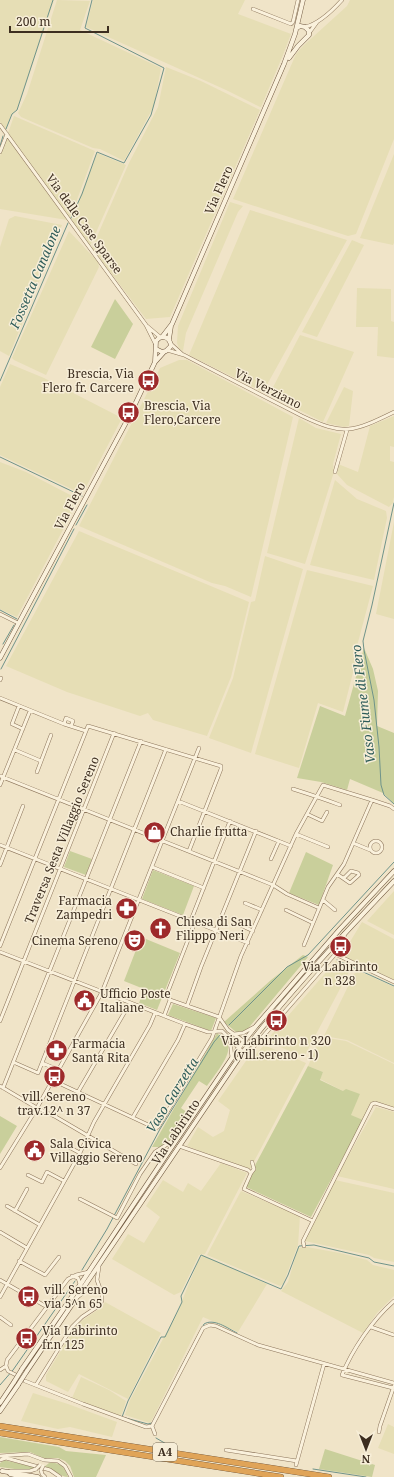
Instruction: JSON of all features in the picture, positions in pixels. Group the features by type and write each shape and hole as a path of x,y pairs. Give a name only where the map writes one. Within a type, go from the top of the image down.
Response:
{"highway":[{"name":"A4","path":"0,1426 329,1477"},
{"name":"A4","path":"0,1433 281,1477"}],"street":[{"path":"297,28 310,26 342,0"},
{"path":"300,1 296,34 299,39 304,39 307,37 320,19"},
{"path":"253,9 291,24 300,1"},
{"path":"299,15 309,33"},
{"name":"Via Flero","path":"172,324 296,34"},
{"name":"Via Flero","path":"284,64 304,39"},
{"name":"Via delle Case Sparse","path":"0,125 146,325 155,343"},
{"path":"0,152 7,134"},
{"path":"155,362 155,343 172,324"},
{"path":"155,362 166,351 170,342 172,324"},
{"name":"Via delle Case Sparse","path":"146,325 161,337"},
{"path":"161,337 170,342"},
{"name":"Via Verziano","path":"170,342 184,355"},
{"path":"156,349 159,351 166,351"},
{"name":"Via Verziano","path":"166,351 184,355 322,425 334,429 347,430 359,428 394,412"},
{"name":"Via Flero","path":"0,658 130,415 155,362"},
{"path":"335,472 347,430"},
{"path":"0,614 18,623"},
{"path":"0,698 30,711 86,731"},
{"path":"19,706 12,724 23,728"},
{"path":"0,785 2,776 30,711"},
{"path":"64,724 66,718 73,721 71,726"},
{"path":"0,946 88,726 221,766 189,850"},
{"name":"Traversa Sesta Villaggio Sereno","path":"0,1021 114,733"},
{"path":"37,772 51,735"},
{"path":"136,1164 2,1087 140,741"},
{"path":"0,1168 37,1108 102,992 199,748"},
{"path":"13,1062 38,1073 112,889 166,749"},
{"path":"14,750 41,761"},
{"path":"2,776 240,871 273,885 287,894 319,908"},
{"name":"Via Labirinto","path":"133,1117 155,1128 158,1127 212,1038 238,963 296,834 323,785 372,800"},
{"path":"293,789 318,796 340,805"},
{"path":"304,945 328,887 344,864 372,800 390,806 394,809"},
{"path":"178,801 291,846"},
{"path":"0,865 24,806"},
{"path":"307,814 322,821 327,812"},
{"path":"191,920 230,822"},
{"path":"187,1006 201,966 256,831"},
{"path":"296,834 328,847"},
{"path":"271,859 279,841"},
{"path":"353,843 370,850"},
{"path":"0,845 248,943"},
{"path":"152,867 204,888"},
{"path":"337,874 352,883 358,873 351,871 344,878"},
{"name":"Via Labirinto","path":"0,1412 16,1384 22,1369 89,1272 177,1138 238,1049 340,929 394,871"},
{"name":"Via Labirinto","path":"0,1403 28,1371 249,1044 266,1022 344,934 394,882"},
{"path":"323,900 335,910"},
{"path":"245,903 262,910"},
{"path":"286,910 313,923"},
{"path":"195,922 167,994 170,1000 219,1018 228,1030 249,1044 251,1050"},
{"path":"240,925 253,931"},
{"path":"0,952 185,1024 208,1032 222,1031 238,1049 243,1052 251,1050 345,943 344,934"},
{"path":"335,954 394,982"},
{"path":"164,1016 170,1000"},
{"path":"78,1092 130,1003"},
{"path":"0,1297 80,1153 94,1122 150,1025 155,1013"},
{"path":"52,1080 133,1117 178,1040 185,1024"},
{"path":"233,1034 243,1033 256,1026"},
{"path":"230,1040 232,1058"},
{"path":"42,1063 58,1070"},
{"path":"304,1246 303,1241 372,1104 376,1103 394,1109"},
{"path":"115,1216 155,1152 177,1138"},
{"path":"55,1144 65,1145 80,1153"},
{"path":"179,1146 248,1170 251,1173"},
{"path":"252,1162 254,1169 244,1189 313,1221"},
{"path":"28,1175 42,1182 47,1172 64,1181"},
{"path":"15,1210 27,1189"},
{"path":"80,1199 115,1216 120,1224"},
{"path":"7,1206 40,1225"},
{"path":"0,1234 27,1248"},
{"path":"19,1261 45,1275 59,1257"},
{"path":"36,1385 72,1327 82,1317 100,1304 102,1298 97,1280 99,1264"},
{"path":"14,1374 9,1371 6,1366 7,1360 68,1279 72,1276 89,1272"},
{"path":"72,1276 78,1278 80,1285"},
{"path":"0,1280 47,1307"},
{"path":"77,1297 89,1288 96,1288 101,1291"},
{"path":"379,1432 393,1387 342,1375 371,1327 384,1310 394,1301"},
{"path":"0,1317 11,1325"},
{"path":"155,1434 152,1426 203,1328 206,1326 216,1326 258,1345 394,1383"},
{"path":"371,1327 394,1335"},
{"path":"296,1465 324,1364"},
{"path":"0,1370 6,1366"},
{"path":"25,1381 146,1427 152,1426"},
{"path":"226,1450 297,1461"},
{"path":"0,1456 28,1454 47,1462"},
{"path":"0,1460 6,1458 47,1469 60,1477"},
{"path":"1,1470 30,1472 47,1462 56,1460 63,1463 68,1469 71,1477"},
{"path":"41,1466 42,1474 45,1477"},
{"path":"1,1470 23,1477"},
{"path":"10,1471 38,1477"}],"shaded area":[{"path":"0,0 54,0 18,108 11,116 6,130 0,122"},
{"path":"57,0 90,1 80,30 161,68 154,106 124,161 100,149 93,148 21,117 18,113 27,94"},
{"path":"93,0 245,0 238,14 291,34 260,107 226,90 86,27"},
{"path":"350,0 394,0 394,139 356,234 348,236 233,199 296,54 347,6"},
{"path":"166,67 201,81 260,110 170,317 146,319 92,248 129,163 158,107"},
{"path":"14,116 95,151 69,218 8,133"},
{"path":"8,139 67,220 0,209 0,156 6,140"},
{"path":"97,153 126,165 90,246 71,220"},
{"path":"394,154 394,243 393,245 360,238"},
{"path":"230,202 243,206 238,212 186,333 183,351 179,348 177,343 178,326"},
{"path":"250,210 347,240 263,392 189,355"},
{"path":"15,216 62,225 9,356 0,351 0,247 9,219"},
{"path":"69,231 98,262 99,267 46,375 12,358"},
{"path":"352,240 364,245 317,337 302,332"},
{"path":"357,288 391,289 391,321 394,322 394,358 377,356 378,327 356,327"},
{"path":"300,335 354,352 323,422 269,395"},
{"path":"179,360 187,360 293,417 251,597 225,586 212,583 79,526 160,368"},
{"path":"10,364 44,378 120,417 121,420 84,491 78,492 0,455 0,387"},
{"path":"344,387 353,391 349,426 344,427 326,423"},
{"path":"394,416 394,447 390,446 390,461 394,462 394,497 393,503 389,507 347,485 337,474 338,464 358,472 370,426"},
{"path":"299,418 316,428 341,434 333,464 334,472 305,564 267,553"},
{"path":"0,462 26,472 78,499 17,617 0,609"},
{"path":"335,480 357,499 386,511 387,518 374,580 310,565"},
{"path":"394,522 394,619 376,614"},
{"path":"79,531 249,602 231,677 207,736 153,720 148,713 140,716 67,692 6,666"},
{"path":"265,556 303,569 251,753 209,738 233,678 251,602 255,601"},
{"path":"307,570 373,586 357,646 359,649 343,712 318,703 299,768 255,754"},
{"path":"394,891 394,935 367,921"},
{"path":"362,922 394,939 394,980 342,955"},
{"path":"336,961 351,968 304,1057 266,1041"},
{"path":"359,971 394,987 394,1063 347,1040 324,1036 354,974"},
{"path":"321,1037 346,1041 394,1064 394,1108 373,1102 363,1120 350,1115 360,1094 343,1091 320,1079 323,1072 308,1066"},
{"path":"264,1045 306,1063 250,1169 187,1146 198,1127 213,1137 224,1131 230,1110 218,1101 248,1058 252,1059"},
{"path":"376,1107 394,1112 394,1189 337,1176"},
{"path":"221,1163 247,1173 205,1254 199,1255 181,1292 174,1295 112,1259 128,1234 144,1243 160,1217 146,1206 163,1180 183,1192 188,1183 201,1191"},
{"path":"335,1180 394,1193 394,1262 305,1241"},
{"path":"241,1191 300,1216 298,1245 283,1284 280,1286 207,1255"},
{"path":"307,1247 367,1260 373,1265 394,1270 394,1296 377,1313 363,1333 281,1291 288,1282 298,1248"},
{"path":"203,1255 267,1284 238,1332 203,1317 150,1423 125,1415 130,1400 177,1313 199,1259"},
{"path":"105,1302 161,1333 128,1399 79,1374 68,1392 46,1381 46,1375 74,1329 80,1322 102,1307"},
{"path":"81,1377 109,1390 126,1401 122,1414 119,1416 72,1398"},
{"path":"33,1393 117,1422 112,1437 70,1427 58,1429 21,1421"},
{"path":"388,1424 394,1427 394,1454 378,1448"}],"green space":[{"path":"115,299 133,324 115,359 91,347"},
{"path":"364,648 373,669 378,691 377,726 394,733 394,804 383,793 350,779 347,790 321,782 297,778 320,706 345,716"},
{"path":"70,851 92,859 86,875 64,867"},
{"path":"306,852 333,865 319,905 289,893"},
{"path":"153,870 194,886 183,915 142,899"},
{"path":"141,937 180,953 157,1010 139,1003 144,989 124,981"},
{"path":"303,955 308,957 246,1031 236,1032 224,1022 271,980"},
{"path":"173,1004 216,1018 211,1031 168,1015"},
{"path":"217,1033 228,1046 227,1055 224,1061 207,1086 199,1081 181,1108 188,1113 167,1144 161,1147 152,1147"},
{"path":"308,1066 323,1072 320,1080 343,1091 346,1089 360,1094 351,1115 363,1120 311,1217 244,1186"},
{"path":"0,1116 17,1126 0,1154"},
{"path":"0,1437 59,1447 66,1451 106,1455 96,1477 74,1477 70,1466 65,1461 58,1458 43,1458 30,1452 0,1453"},
{"path":"325,1449 375,1465 372,1477 319,1469"},
{"path":"5,1460 34,1467 32,1470 22,1470 0,1467 0,1463"},
{"path":"49,1463 56,1463 62,1466 68,1477 62,1476 51,1469 44,1467"}],"waterway":[{"path":"6,129 12,114 17,110 53,0"},
{"name":"Fossetta Canalone","path":"70,220 82,194 97,152 124,163 151,115 164,68 85,28 92,0"},
{"path":"0,146 3,136"},
{"name":"Fossetta Canalone","path":"0,381 68,223"},
{"name":"Fossetta Canalone","path":"0,457 82,496"},
{"name":"Vaso Fiume di Flero","path":"394,503 363,641 374,700 381,785 384,795 394,804"},
{"name":"Fossetta Canalone","path":"76,525 87,505"},
{"name":"Fossetta Canalone","path":"1,669 74,529"},
{"name":"Fossetta Canalone","path":"0,610 17,619"},
{"name":"Fossetta Canalone","path":"3,644 14,625"},
{"name":"Vaso Garzetta","path":"229,1025 287,967 308,955 394,862"},
{"name":"Vaso Fiume di Flero","path":"337,960 394,986"},
{"name":"Vaso Garzetta","path":"82,1270 107,1229 160,1129 214,1042 220,1035"},
{"name":"Vaso Fiume di Flero","path":"152,1423 148,1424 122,1417 128,1401 161,1337 165,1337 182,1302 181,1296 201,1255 281,1289 299,1246 314,1245 369,1258 374,1262 394,1266"},
{"name":"Vaso Garzetta","path":"0,1385 13,1370 75,1281"},
{"path":"179,1371 204,1324 208,1322 216,1323 237,1333"},
{"path":"156,1438 168,1445"},
{"path":"313,1469 366,1477"}],"place":[{"name":"Brescia, Via Flero fr. Carcere","path":"149,381"},
{"name":"Brescia, Via Flero,Carcere","path":"129,413"},
{"name":"Charlie frutta","path":"155,832"},
{"name":"Farmacia Zampedri","path":"127,908"},
{"name":"Chiesa di San Filippo Neri","path":"160,929"},
{"name":"Cinema Sereno","path":"134,941"},
{"name":"Via Labirinto n 328","path":"340,946"},
{"name":"Ufficio Poste Italiane","path":"84,1001"},
{"name":"Via Labirinto n 320 (vill.sereno - 1)","path":"276,1020"},
{"name":"Farmacia Santa Rita","path":"57,1051"},
{"name":"vill. Sereno trav.12^ n 37","path":"54,1076"},
{"name":"Sala Civica Villaggio Sereno","path":"35,1151"},
{"name":"vill. Sereno via 5^n 65","path":"28,1297"},
{"name":"Via Labirinto fr.n 125","path":"27,1338"}]}
